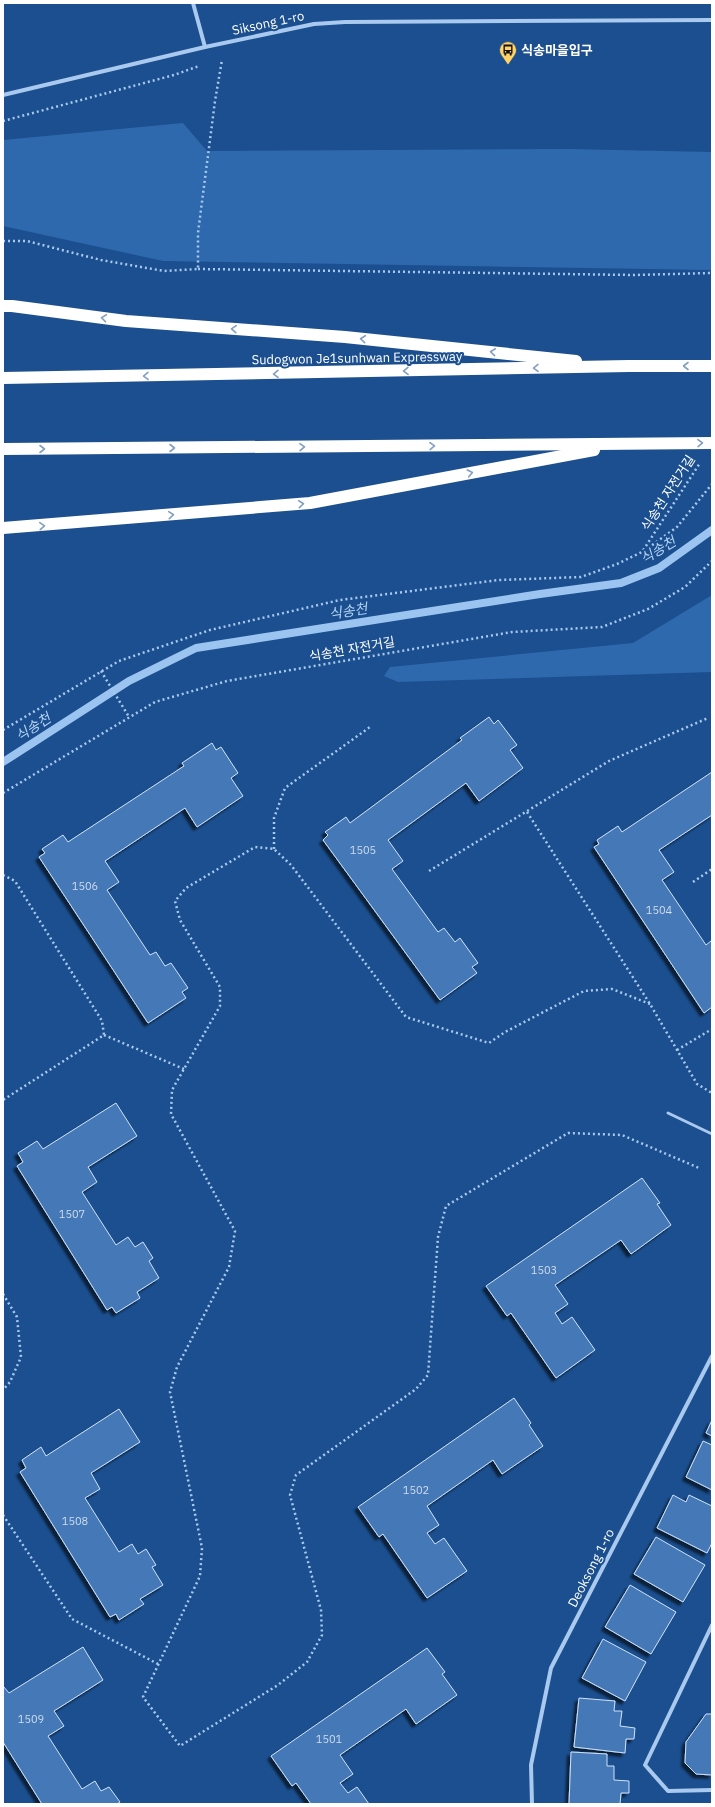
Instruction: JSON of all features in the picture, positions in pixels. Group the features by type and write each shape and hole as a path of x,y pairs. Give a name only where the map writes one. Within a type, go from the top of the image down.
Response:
{"highway":[{"path":"3,306 126,321 344,337 629,366"},
{"name":"Sudogwon Je1sunhwan Expressway","path":"3,378 629,366 712,366"},
{"path":"3,449 712,443"},
{"path":"3,528 310,503 625,444"}],"street":[{"path":"193,3 205,46"},
{"name":"Siksong 1-ro","path":"3,95 205,46 314,24 345,22 712,20"},
{"name":"Deoksong 1-ro","path":"532,1804 531,1765 551,1668 712,1356"},
{"path":"712,1625 645,1765 668,1791 712,1790"}],"lane":[{"path":"668,1113 712,1134"}],"path":[{"path":"198,269 198,233 215,101 223,58 216,61"},
{"path":"3,121 174,75 202,66"},
{"path":"3,241 27,241 101,260 164,271 198,269 635,275 712,273"},
{"name":"식송천 자전거길","path":"642,552 703,459"},
{"name":"식송천 자전거길","path":"3,730 119,661 210,630 340,600 499,580 581,578 617,564 642,552 677,527 712,484"},
{"name":"식송천 자전거길","path":"3,793 155,702 227,681 512,632 602,627 648,609 685,587 712,561"},
{"path":"101,671 129,717"},
{"path":"429,871 609,761 708,718"},
{"path":"274,849 274,818 285,788 370,727"},
{"path":"527,812 650,1004 697,1084 712,1093"},
{"path":"650,1004 612,989 584,991 505,1032 489,1043 406,1017 291,865 274,849 255,847 186,888 175,901 180,920 220,987 220,1006 172,1090 171,1114 235,1231 229,1267 178,1367 170,1392 202,1548 200,1576 143,1697 180,1746 278,1685 308,1662 322,1635 321,1610 290,1495 296,1475 416,1389 428,1375 438,1237 446,1206 568,1133 622,1135 699,1168"},
{"path":"693,882 712,869"},
{"path":"3,875 15,881 102,1021 104,1035"},
{"path":"677,1050 712,1029"},
{"path":"104,1035 184,1070"},
{"path":"3,1100 104,1035"},
{"path":"3,1294 17,1317 21,1357 10,1382 3,1390"},
{"path":"3,1515 72,1619 158,1664"}],"shaded area":[{"path":"183,123 207,151 568,149 712,152 712,270 163,261 3,226 3,140"},
{"path":"712,595 712,672 398,682 384,676 390,667 633,643"}],"building":[{"path":"489,717 494,724 498,720 517,745 510,750 523,768 479,801 466,783 388,840 403,861 392,869 438,932 444,928 455,942 460,938 478,963 472,967 477,973 440,1000 323,840 328,835 325,832 346,817 350,823 462,740 460,738"},
{"path":"212,743 216,750 221,747 238,773 231,778 243,796 197,827 185,808 105,861 119,882 107,890 150,955 156,952 165,966 171,963 188,988 182,992 186,998 148,1023 39,857 45,853 42,849 63,835 68,842 184,766 182,763"},
{"path":"712,772 712,815 659,850 674,872 662,880 706,945 711,941 712,942 712,1007 704,1013 594,847 599,844 597,840 618,826 622,832"},
{"path":"116,1103 137,1136 88,1167 97,1182 82,1192 116,1245 128,1237 135,1247 143,1242 153,1258 149,1261 159,1278 137,1292 140,1298 116,1313 112,1307 107,1310 17,1166 23,1162 18,1153 37,1141 43,1149"},
{"path":"642,1178 660,1203 657,1204 671,1225 631,1254 621,1240 555,1285 568,1304 555,1313 562,1324 572,1317 595,1350 556,1378 511,1313 507,1316 486,1286"},
{"path":"514,1398 531,1423 529,1425 543,1446 502,1474 493,1460 427,1506 439,1525 427,1533 435,1544 444,1538 467,1571 427,1598 383,1534 379,1537 358,1507"},
{"path":"119,1409 140,1442 91,1473 100,1489 85,1498 119,1552 132,1544 138,1554 146,1549 156,1565 152,1567 163,1585 140,1599 144,1604 119,1620 116,1614 110,1617 20,1472 26,1468 22,1460 41,1447 46,1456"},
{"path":"712,1420 712,1436 706,1433"},
{"path":"703,1441 712,1445 712,1490 686,1477"},
{"path":"673,1495 686,1502 689,1495 712,1506 712,1543 707,1553 657,1528"},
{"path":"656,1537 705,1565 683,1602 634,1574"},
{"path":"630,1585 676,1612 651,1654 605,1627"},
{"path":"603,1639 646,1662 625,1701 582,1678"},
{"path":"83,1647 103,1680 54,1711 64,1726 48,1736 82,1789 95,1781 101,1791 109,1787 120,1802 117,1804 42,1804 3,1742 3,1686 9,1693"},
{"path":"427,1648 445,1672 442,1674 457,1695 416,1724 406,1709 340,1755 353,1774 340,1783 348,1793 357,1787 369,1804 311,1804 296,1783 292,1786 271,1756"},
{"path":"579,1698 615,1701 614,1711 622,1711 620,1726 635,1728 634,1739 626,1739 625,1753 574,1747"},
{"path":"706,1714 712,1714 712,1775 696,1774 685,1763 686,1742"},
{"path":"571,1752 607,1754 607,1766 614,1766 614,1780 629,1781 629,1793 621,1793 620,1804 569,1804"}],"waterway":[{"name":"식송천","path":"3,762 129,681 196,648 540,594 621,583 659,568 712,530"}],"place":[{"name":"식송마을입구","path":"508,65"}]}
